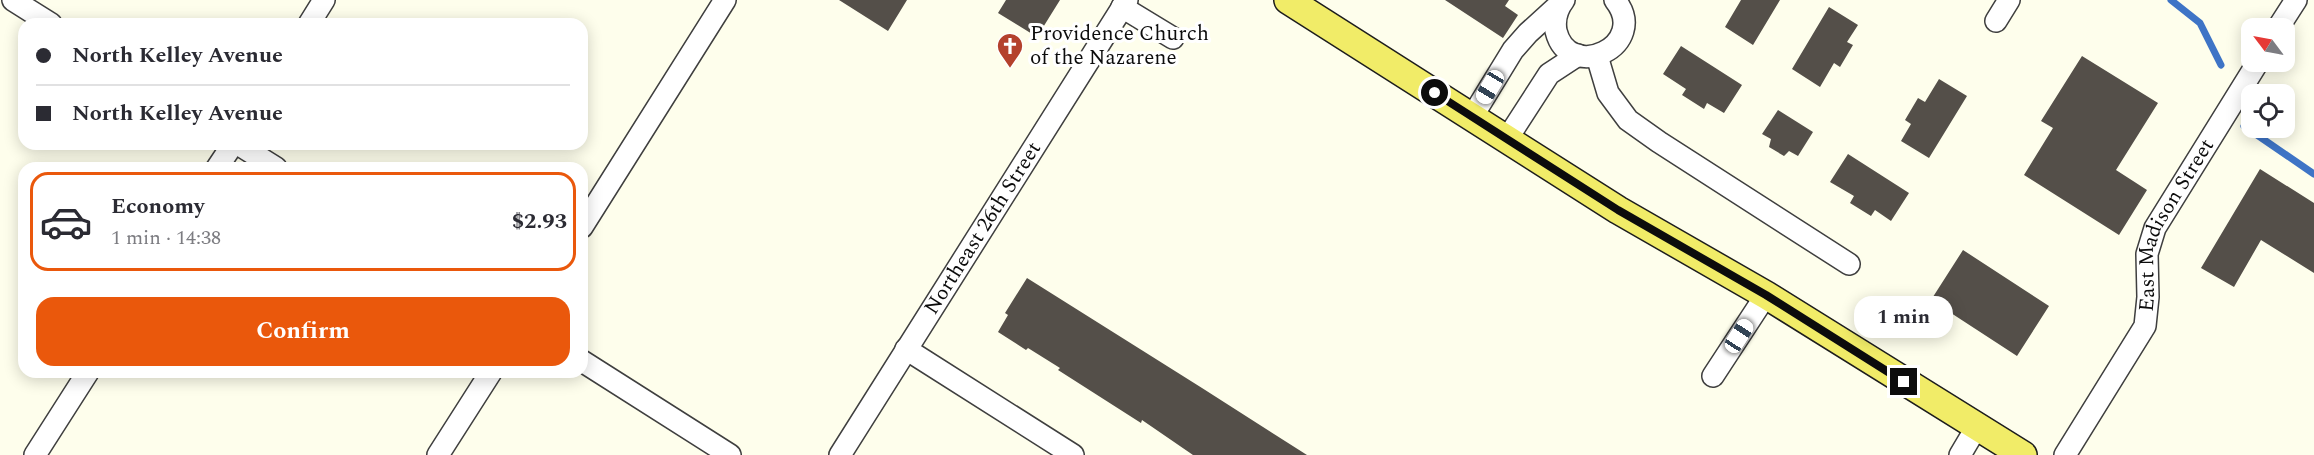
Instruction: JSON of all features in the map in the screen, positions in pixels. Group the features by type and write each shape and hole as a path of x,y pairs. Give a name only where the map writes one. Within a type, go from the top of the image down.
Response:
{"main road":[{"path":"1288,0 1618,210 1766,295 1976,428 2023,455"}],"street":[{"path":"14,0 42,18"},
{"path":"313,18 324,0"},
{"path":"588,217 725,0"},
{"path":"1996,21 2009,0"},
{"path":"2284,18 2296,0"},
{"path":"1472,117 1513,50 1562,1"},
{"path":"1562,1 1557,12 1557,33 1561,42 1588,55 1608,93 1628,120 1849,264"},
{"path":"1507,139 1549,74 1588,55 1608,51 1616,44 1622,34 1623,23 1618,1"},
{"path":"1124,4 1173,38"},
{"name":"Northeast 26th Street","path":"840,455 1124,4"},
{"name":"East Madison Street","path":"2065,455 2145,326 2148,297 2147,254 2155,228 2252,72"},
{"path":"248,150 266,162"},
{"path":"1713,376 1766,295"},
{"path":"906,349 1073,455"},
{"path":"588,365 729,455"},
{"path":"35,455 84,378"},
{"path":"438,455 487,378"},
{"path":"1960,455 1976,428"}],"building":[{"path":"839,0 907,0 888,31"},
{"path":"1006,0 1060,0 1037,37 998,13"},
{"path":"1445,0 1509,0 1505,6 1518,15 1503,38"},
{"path":"1741,0 1780,0 1753,45 1725,27"},
{"path":"1829,7 1858,25 1847,42 1853,45 1840,67 1834,63 1820,87 1792,69"},
{"path":"1681,46 1742,85 1724,113 1707,103 1704,109 1682,95 1686,89 1663,74"},
{"path":"2082,56 2158,103 2116,170 2147,190 2119,235 2024,175 2053,128 2041,121"},
{"path":"1939,79 1967,96 1929,158 1901,141 1911,124 1905,120 1918,98 1925,102"},
{"path":"1778,110 1813,132 1798,156 1789,151 1784,156 1769,147 1771,139 1762,134"},
{"path":"1848,154 1909,193 1891,221 1875,210 1871,216 1850,203 1854,196 1830,182"},
{"path":"2260,169 2314,203 2314,273 2261,240 2234,287 2201,268"},
{"path":"1963,250 2049,306 2017,356 1931,300"},
{"path":"1027,278 1307,455 1193,455 1142,420 1141,423 1058,370 1060,368 998,332 1008,315 1005,313"}],"waterway":[{"path":"2171,0 2200,23 2221,65"},
{"path":"2262,138 2314,174"}],"place":[{"name":"Providence Church of the Nazarene","path":"1010,69"}],"route":[{"path":"1435,93 1618,210 1766,295 1904,382"}]}
